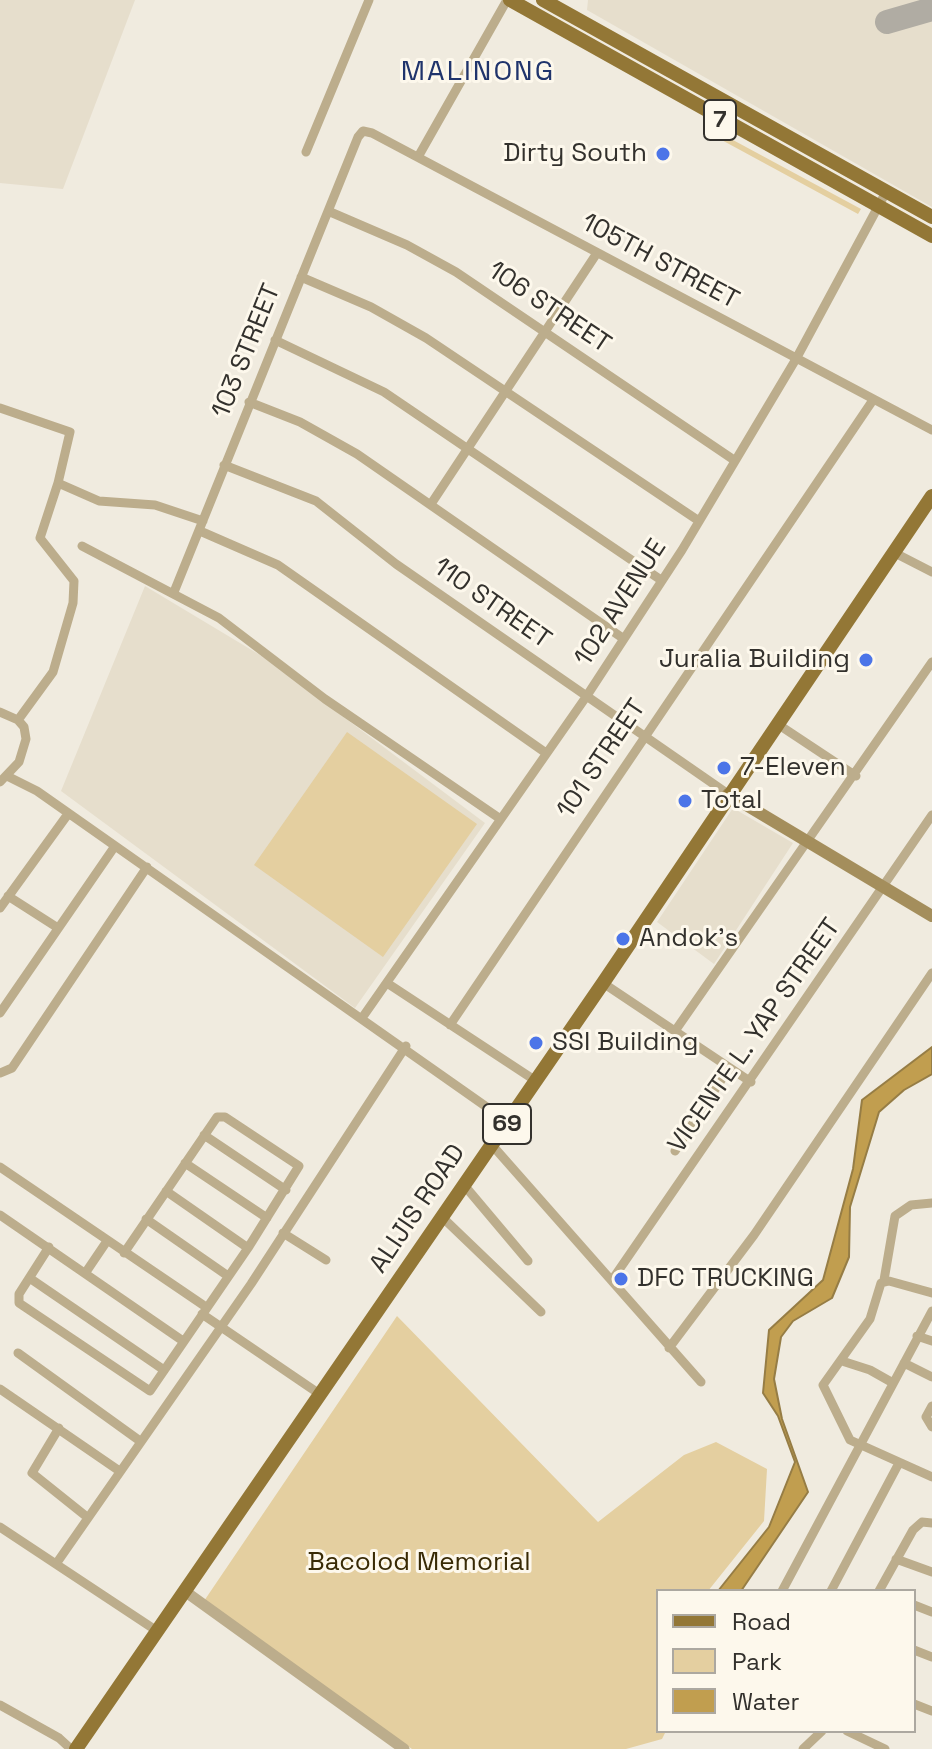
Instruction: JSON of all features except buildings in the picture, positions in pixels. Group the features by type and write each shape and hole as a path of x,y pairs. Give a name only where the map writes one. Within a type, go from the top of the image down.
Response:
{"main road":[{"name":"7","path":"508,0 932,236"},
{"name":"7","path":"543,0 932,217"},
{"name":"ALIJIS ROAD","path":"73,1749 186,1592 932,496"},
{"path":"728,794 932,916"}],"street":[{"path":"306,152 369,0"},
{"path":"418,157 508,0"},
{"name":"105TH STREET","path":"367,132 932,430"},
{"name":"103 STREET","path":"174,592 358,137 367,132"},
{"name":"102 AVENUE","path":"362,1018 586,697 699,521 796,359 886,192"},
{"name":"106 STREET","path":"328,211 429,257 734,460"},
{"path":"431,504 597,253"},
{"path":"301,277 395,319 699,521"},
{"path":"275,340 360,378 469,447 661,580"},
{"name":"101 STREET","path":"450,1025 873,400"},
{"path":"249,402 321,433 431,504 624,639"},
{"path":"0,408 70,432 71,438 40,538 74,581 73,603 53,672 18,720"},
{"name":"110 STREET","path":"224,465 316,501 396,564 728,794"},
{"path":"58,483 99,501 155,505 278,565 546,753"},
{"path":"82,546 219,618 325,699 499,818"},
{"path":"893,552 932,572"},
{"path":"675,1031 856,776 932,662"},
{"path":"0,712 18,720 24,727 24,752 4,779 37,791 406,1046 508,1122"},
{"path":"779,725 856,776"},
{"path":"0,908 68,814"},
{"name":"VICENTE L. YAP STREET","path":"612,1280 932,815"},
{"path":"0,1013 115,846"},
{"path":"0,1073 12,1068 147,867"},
{"path":"8,896 58,928"},
{"path":"669,1348 754,1235 932,973"},
{"path":"387,983 536,1081"},
{"path":"603,983 751,1082"},
{"path":"56,1564 118,1470 221,1326 406,1046"},
{"path":"675,1151 729,1068"},
{"path":"49,1247 19,1294 19,1303 150,1391 299,1170 296,1164 220,1116 124,1253"},
{"path":"204,1135 286,1190"},
{"path":"492,1145 701,1382"},
{"path":"185,1163 267,1218"},
{"path":"0,1167 321,1395"},
{"path":"464,1185 528,1261"},
{"path":"166,1191 248,1248"},
{"path":"932,1203 911,1205 895,1216 884,1280 870,1319 823,1385 823,1392 850,1440 932,1477"},
{"path":"0,1215 183,1341"},
{"path":"442,1217 541,1312"},
{"path":"146,1219 228,1276"},
{"path":"283,1233 326,1260"},
{"path":"86,1272 107,1241"},
{"path":"31,1279 164,1370"},
{"path":"884,1280 932,1293"},
{"path":"783,1589 932,1311"},
{"path":"917,1336 932,1341"},
{"path":"18,1353 140,1441"},
{"path":"842,1361 870,1370 893,1383"},
{"path":"904,1363 932,1377"},
{"path":"0,1389 118,1470"},
{"path":"932,1406 926,1417 932,1427"},
{"path":"59,1428 32,1473 87,1517"},
{"path":"832,1589 899,1463"},
{"path":"880,1589 913,1530 922,1522 932,1523"},
{"path":"0,1527 157,1631"},
{"path":"896,1559 932,1572"},
{"path":"186,1592 404,1749"},
{"path":"0,1705 73,1749"},
{"path":"803,1749 820,1733"},
{"path":"851,1733 885,1749"}],"shaded area":[{"path":"0,0 135,0 63,189 0,183"},
{"path":"588,0 932,0 932,207 587,10"},
{"path":"145,586 265,658 485,823 355,1008 61,791"},
{"path":"733,808 793,843 714,964 657,922"}],"green space":[{"path":"720,133 861,209 858,214 718,138"},
{"path":"347,732 477,824 383,957 254,865"},
{"name":"Bacolod Memorial","path":"397,1316 598,1522 684,1455 716,1442 767,1469 764,1521 710,1589 656,1589 656,1733 665,1733 662,1739 626,1749 412,1749 204,1601"}],"water":[{"path":"932,1047 932,1074 904,1090 879,1112 850,1207 849,1257 832,1298 793,1321 781,1337 774,1379 782,1419 808,1492 742,1589 720,1589 769,1527 795,1462 778,1416 763,1393 769,1330 823,1280 853,1169 862,1100"}],"taxiway":[{"path":"887,22 932,9"}],"place":[{"name":"Dirty South","path":"663,154"},
{"name":"Juralia Building","path":"866,660"},
{"name":"7-Eleven","path":"724,768"},
{"name":"Total","path":"685,801"},
{"name":"Andok's","path":"623,939"},
{"name":"SSI Building","path":"536,1043"},
{"name":"DFC TRUCKING","path":"621,1279"}],"district":[{"name":"MALINONG","path":"478,72"}]}
